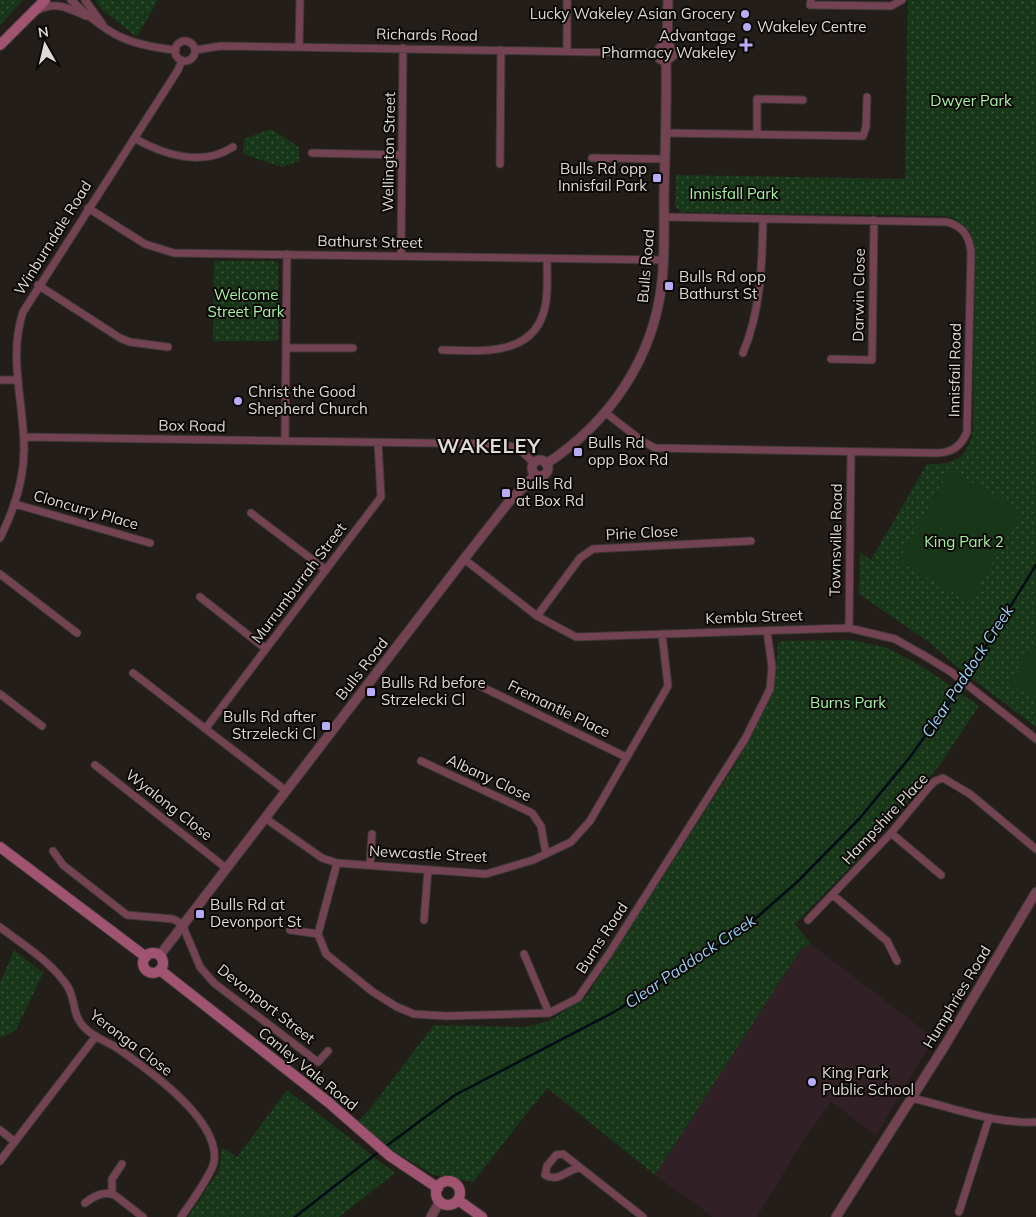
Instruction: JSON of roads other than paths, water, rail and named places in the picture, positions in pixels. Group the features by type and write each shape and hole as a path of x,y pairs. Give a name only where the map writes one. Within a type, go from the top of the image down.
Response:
{"main road":[{"path":"0,45 45,0"},
{"path":"0,847 146,957"},
{"path":"151,953 160,955 163,962 160,970 154,973 147,970 144,964 146,957 151,953"},
{"name":"Canley Vale Road","path":"160,970 328,1102 374,1144 438,1188"},
{"path":"446,1182 454,1183 460,1190 458,1200 449,1205 440,1202 436,1194 438,1188 446,1182"},
{"path":"458,1200 482,1217"}],"street":[{"name":"Richards Road","path":"71,0 91,18 124,39 140,46 176,50 181,43 187,42 195,50"},
{"name":"Richards Road","path":"85,0 105,27"},
{"path":"299,47 300,0"},
{"path":"567,51 568,0"},
{"path":"667,46 668,0"},
{"path":"810,0 810,5 891,6 901,2"},
{"name":"Richards Road","path":"32,14 48,5 59,5 91,18"},
{"name":"Richards Road","path":"195,50 221,46 658,53"},
{"path":"667,46 671,48 673,55 666,61 660,59 658,53 660,48 667,46"},
{"name":"Wellington Street","path":"401,256 403,48"},
{"path":"176,50 177,56 182,60"},
{"name":"Richards Road","path":"182,60 191,59 195,50"},
{"path":"500,164 501,50"},
{"name":"Winburndale Road","path":"0,538 15,504 24,462 24,437 16,351 18,329 23,312 38,285 178,70 182,60"},
{"name":"Bulls Road","path":"546,464 571,448 606,413 621,393 642,354 659,300 663,260 666,61"},
{"path":"665,133 863,136 866,126 867,97"},
{"path":"757,134 757,99 803,100"},
{"path":"134,138 156,150 176,156 223,154 233,147"},
{"path":"312,153 402,154"},
{"path":"592,158 665,159"},
{"name":"Bathurst Street","path":"88,208 138,241 167,252 663,260"},
{"name":"Innisfail Road","path":"606,413 642,441 655,448 948,452 957,448 967,432 971,251 970,240 959,227 947,222 664,217"},
{"path":"743,353 750,336 761,284 763,219"},
{"name":"Darwin Close","path":"831,359 872,360 874,220"},
{"path":"285,441 287,254"},
{"path":"442,350 499,350 524,339 536,327 544,309 547,259"},
{"path":"38,285 120,338 130,342 168,347"},
{"path":"286,348 353,348"},
{"path":"0,380 18,380"},
{"name":"Box Road","path":"24,437 499,444 518,448 534,462"},
{"name":"Murrumburrah Street","path":"206,728 380,497 378,443"},
{"name":"Townsville Road","path":"849,628 851,452"},
{"path":"542,461 546,464 547,471 544,475 535,475 532,469 534,462 542,461"},
{"name":"Bulls Road","path":"160,955 464,559 508,503 535,475"},
{"name":"Cloncurry Place","path":"15,504 150,544"},
{"path":"251,512 326,570"},
{"name":"Pirie Close","path":"537,616 580,558 593,549 751,541"},
{"name":"Kembla Street","path":"464,559 537,616 576,637 849,628 895,639 951,672 1036,739"},
{"path":"0,574 77,633"},
{"path":"200,597 266,649"},
{"name":"Burns Road","path":"318,934 326,954 372,992 397,1008 414,1014 446,1016 549,1014 578,998 608,955 745,739 770,689 772,667 767,631"},
{"name":"Newcastle Street","path":"265,818 322,858 337,863 486,874 533,860 546,854 571,842 590,821 668,686 662,634"},
{"path":"133,673 285,790"},
{"name":"Fremantle Place","path":"480,686 626,757"},
{"path":"0,694 42,726"},
{"name":"Albany Close","path":"421,761 532,813 541,826 546,854"},
{"name":"Wyalong Close","path":"95,765 226,868"},
{"name":"Hampshire Place","path":"808,920 891,833 935,781 943,778 970,794 1036,849"},
{"path":"891,833 941,875"},
{"path":"370,865 372,834"},
{"path":"53,851 63,865 128,915 173,920 182,924"},
{"path":"290,930 318,934 337,863"},
{"path":"424,920 428,870"},
{"name":"Humphries Road","path":"836,1217 944,1047 1036,892"},
{"path":"833,895 888,941 897,961"},
{"name":"Devonport Street","path":"182,924 200,967 214,983 318,1062 328,1051"},
{"name":"Yeronga Close","path":"0,927 58,973 70,990 75,1016 85,1029 118,1048 152,1073 196,1114 211,1136 215,1150 214,1164 181,1217"},
{"path":"524,954 549,1014"},
{"path":"0,1161 96,1036"},
{"path":"911,1098 989,1118 1019,1123 1036,1122"},
{"path":"959,1212 989,1118"},
{"path":"0,1130 15,1142"},
{"path":"579,1168 571,1170 559,1178 552,1179 545,1175 547,1166 556,1154 563,1154 643,1217"},
{"path":"114,1196 111,1188 112,1179 122,1164"},
{"path":"85,1203 94,1196 105,1193 114,1196 143,1217"},
{"path":"431,1217 440,1202"}],"waterway":[{"name":"Clear Paddock Creek","path":"385,1147 455,1095 614,1012 715,948 747,926 798,881 860,818 910,757 956,694 1036,565"},
{"name":"Clear Paddock Creek","path":"295,1217 381,1150"}],"place":[{"name":"Lucky Wakeley Asian Grocery","path":"745,14"},
{"name":"Wakeley Centre","path":"747,27"},
{"name":"Advantage Pharmacy Wakeley","path":"746,45"},
{"name":"Bulls Rd opp Innisfail Park","path":"657,178"},
{"name":"Bulls Rd opp Bathurst St","path":"669,286"},
{"name":"Christ the Good Shepherd Church","path":"238,401"},
{"name":"Bulls Rd opp Box Rd","path":"578,452"},
{"name":"Bulls Rd at Box Rd","path":"506,493"},
{"name":"Bulls Rd before Strzelecki Cl","path":"371,692"},
{"name":"Bulls Rd after Strzelecki Cl","path":"326,726"},
{"name":"Bulls Rd at Devonport St","path":"200,914"},
{"name":"King Park Public School","path":"812,1082"}],"district":[{"name":"WAKELEY","path":"489,446"}],"park label":[{"name":"Dwyer Park","path":"971,101"},
{"name":"Innisfall Park","path":"734,194"},
{"name":"Welcome Street Park","path":"246,304"},
{"name":"King Park 2","path":"964,542"},
{"name":"Burns Park","path":"848,703"}]}
